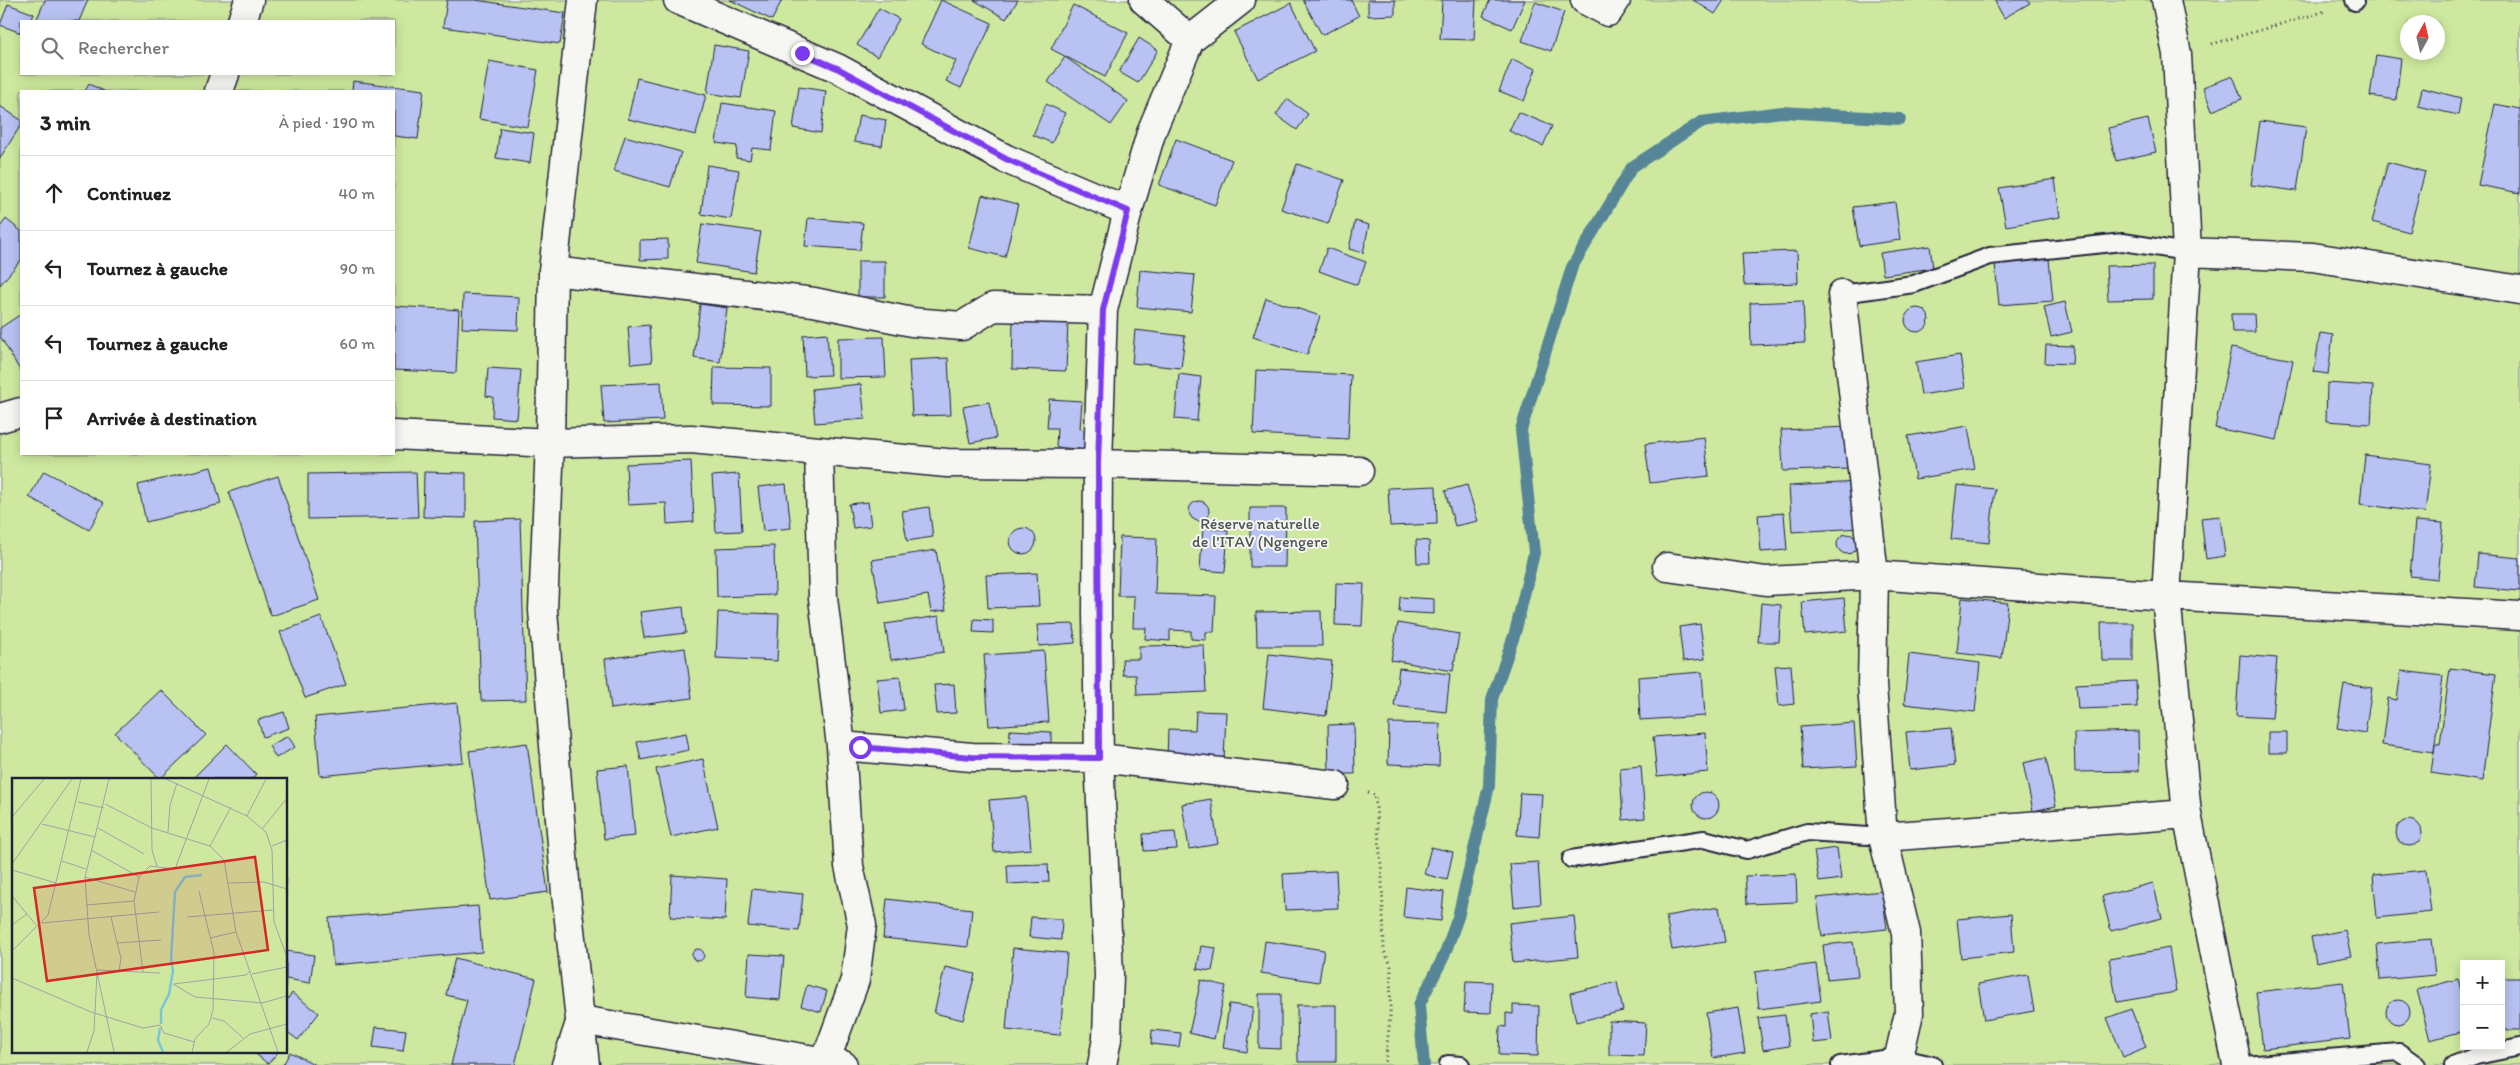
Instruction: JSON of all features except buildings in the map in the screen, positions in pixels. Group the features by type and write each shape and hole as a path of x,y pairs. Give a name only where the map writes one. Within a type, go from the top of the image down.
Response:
{"street":[{"path":"242,20 249,0"},
{"path":"584,0 553,271 550,443 543,610 566,893 585,1065"},
{"path":"678,0 837,68 1006,159 1128,211"},
{"path":"1144,0 1190,40"},
{"path":"1102,1065 1107,1039 1109,974 1099,758 1098,464 1103,310 1128,211 1152,130 1190,40 1241,0"},
{"path":"1584,0 1608,12 1616,0"},
{"path":"2166,0 2177,54 2187,252 2166,596 2188,814 2237,1065"},
{"path":"219,90 224,75"},
{"path":"2187,252 2313,257 2520,290"},
{"path":"553,271 814,302 912,322 962,326 993,307 1066,307 1103,310"},
{"path":"1842,294 1874,575 1872,685 1883,838 1906,933 1909,1013 1898,1061"},
{"path":"0,418 20,412"},
{"path":"395,435 550,443 690,439 947,462 1359,471"},
{"path":"581,1020 834,1063 855,980 862,925 849,866 834,669 823,598 819,452"},
{"path":"1667,567 1766,581 1874,575 2166,596 2520,616"},
{"path":"841,746 972,757 1099,758 1335,785"},
{"path":"1883,838 2188,814"},
{"path":"566,1065 581,1020"}],"lane":[{"path":"1842,294 1914,284 1990,256 2123,242 2187,252"},
{"path":"1571,859 1704,839 1747,850 1807,832 1883,838"},
{"path":"2452,1065 2476,1056 2520,1047"},
{"path":"2245,1065 2399,1052 2417,1065"},
{"path":"1840,1065 1898,1061 1933,1065"}],"path":[{"path":"2177,54 2355,1"},
{"path":"1335,785 1375,795 1382,877 1384,951 1391,965 1390,1018 1385,1065"}],"green space":[{"name":"Réserve naturelle de l'ITAV (Ngengere","path":"0,0 2520,0 2520,1065 0,1065"}],"waterway":[{"path":"1424,1065 1419,1005 1444,956 1458,917 1489,786 1492,699 1515,633 1534,553 1521,430 1572,267 1632,167 1701,122 1782,112 1900,119"}],"route":[{"path":"802,53 837,68 1006,159 1128,211 1103,310 1098,464 1097,612 1099,758 972,757 860,747"}]}
